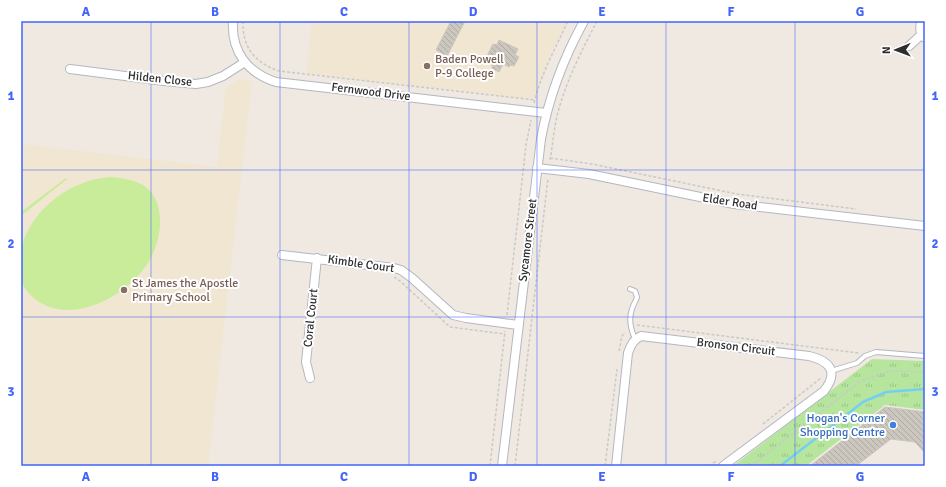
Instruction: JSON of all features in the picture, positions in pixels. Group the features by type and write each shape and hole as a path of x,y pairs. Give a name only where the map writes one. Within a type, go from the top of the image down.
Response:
{"street":[{"name":"Fernwood Drive","path":"233,21 235,43 245,62 260,76 276,82 546,113"},
{"name":"Sycamore Street","path":"502,466 537,168 546,113 555,82 584,21"},
{"path":"909,46 923,36 920,31 921,21"},
{"name":"Hilden Close","path":"70,69 196,84 208,82 223,76 245,62"},
{"name":"Elder Road","path":"537,168 589,174 734,204 925,226"},
{"name":"Kimble Court","path":"282,255 382,265 401,270 453,315 518,325"},
{"name":"Coral Court","path":"310,378 306,362 318,258"},
{"name":"Bronson Circuit","path":"635,339 641,336 648,336 809,356 823,361 831,372"},
{"path":"616,466 628,353 635,339"},
{"path":"723,466 824,391 830,383 831,372"}],"lane":[{"path":"630,289 635,292 637,297 630,319 635,339"},
{"path":"831,372 856,363 865,356 876,352 925,356"}],"path":[{"path":"243,21 244,38 251,52 268,68 279,71 535,100"},
{"path":"490,466 526,145 535,100 550,60 568,21"},
{"path":"515,466 548,170 558,111 576,62 597,21"},
{"path":"550,158 592,164 737,194 856,209"},
{"path":"393,277 400,281 450,327 505,334"},
{"path":"619,350 622,336 631,327 637,325 857,352 865,356"},
{"path":"605,466 617,366"},
{"path":"752,466 861,381 890,371 925,372"},
{"path":"760,427 820,379 831,372"},
{"path":"709,466 716,461"}],"shaded area":[{"name":"Baden Powell P-9 College","path":"312,21 567,21 549,58 536,96 530,99 306,73"},
{"name":"St James the Apostle Primary School","path":"239,79 252,81 208,466 21,466 21,144 217,167 226,88"}],"green space":[{"path":"112,177 139,183 149,190 155,199 159,210 160,222 159,234 152,256 139,275 121,291 100,303 89,307 66,310 52,308 39,302 28,292 21,279 22,247 30,227 45,207 65,192 87,182"},
{"path":"66,178 67,179 21,216 21,212"},
{"path":"872,359 925,361 925,410 885,405 806,466 733,466"}],"building":[{"path":"451,21 465,21 447,56 436,50"},
{"path":"499,40 518,49 515,55 519,57 514,66 510,65 509,67 503,64 499,72 492,68 493,66 488,63 490,58 487,56 493,44 497,45"},
{"name":"Hogan's Corner Shopping Centre","path":"885,407 925,412 925,453 915,442 891,439 856,466 810,466"}],"waterway":[{"path":"780,466 863,402 886,392 925,389"}],"place":[{"name":"Baden Powell P-9 College","path":"427,66"},
{"name":"St James the Apostle Primary School","path":"124,290"},
{"name":"Hogan's Corner Shopping Centre","path":"893,425"}]}
